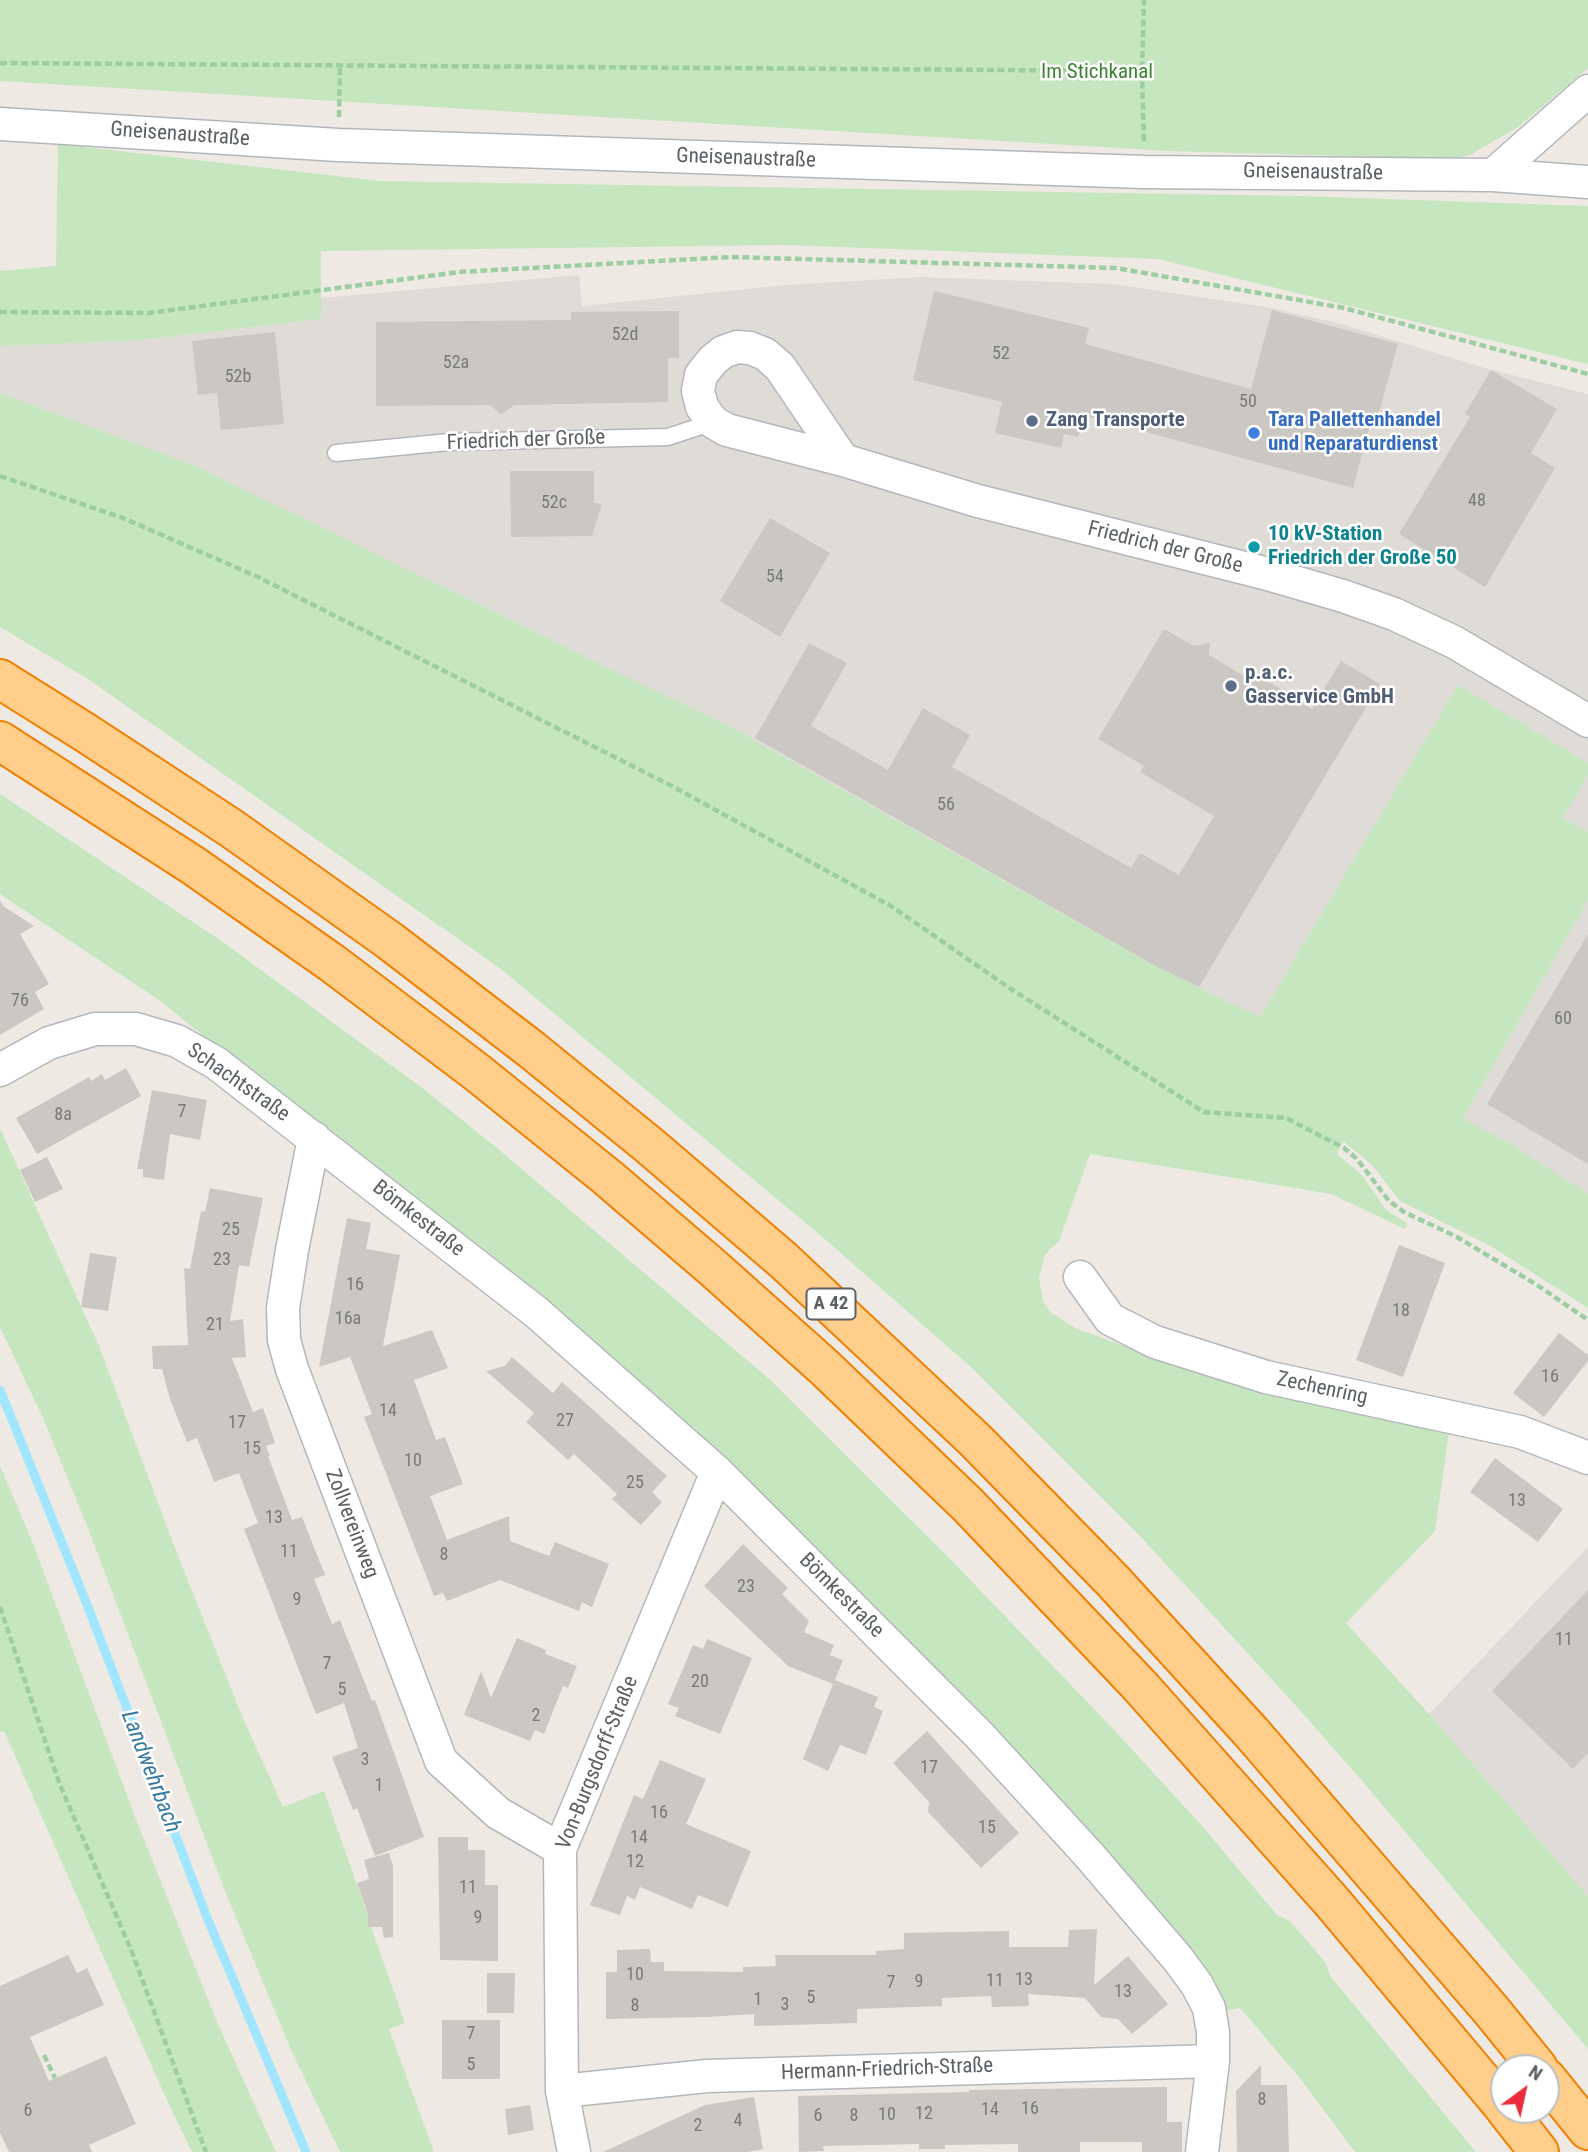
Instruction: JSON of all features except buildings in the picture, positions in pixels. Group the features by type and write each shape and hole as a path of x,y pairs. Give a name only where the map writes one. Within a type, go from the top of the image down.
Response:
{"highway":[{"name":"A 42","path":"0,679 230,828 390,942 532,1050 783,1260 975,1440 1112,1580 1251,1732 1527,2054"},
{"name":"A 42","path":"0,741 194,866 332,963 474,1070 617,1186 814,1358 968,1505 1140,1686 1333,1903 1490,2091"},
{"path":"1560,2095 1588,2130"},
{"name":"A 42","path":"1517,2124 1539,2152"}],"street":[{"path":"1493,175 1588,91"},
{"name":"Gneisenaustraße","path":"0,124 338,145 1144,172 1493,175 1588,182"},
{"path":"713,422 702,407 698,391 701,375 712,360 723,352 737,347 750,348 765,354 780,367 843,460"},
{"name":"Friedrich der Große","path":"713,422 727,430 843,460 978,501 1343,596 1394,614 1454,642 1588,721"},
{"name":"Schachtstraße","path":"0,1070 48,1043 95,1030 136,1030 177,1041 216,1063 314,1138"},
{"name":"Bömkestraße","path":"314,1138 536,1312 717,1472 981,1737 1089,1855 1178,1959 1197,1984 1209,2008 1213,2032 1213,2061 1202,2152"},
{"name":"Zollvereinweg","path":"314,1138 283,1308 284,1340 292,1369 441,1761 498,1813 560,1849"},
{"name":"Zechenring","path":"1080,1278 1110,1319 1155,1342 1266,1377 1520,1432 1588,1458"},
{"name":"Von-Burgsdorff-Straße","path":"574,2152 562,2091 560,1849 717,1472"},
{"name":"Hermann-Friedrich-Straße","path":"562,2091 707,2076 1213,2061"}],"lane":[{"name":"Friedrich der Große","path":"336,453 449,442 668,437 713,422"}],"path":[{"path":"1144,0 1144,172"},
{"path":"0,63 1142,71"},
{"path":"338,145 340,65"},
{"path":"0,312 149,313 459,272 731,257 1116,268 1344,309 1588,374"},
{"path":"0,476 123,518 258,577 670,785 891,905 1012,989 1205,1112 1286,1118 1344,1148 1357,1159 1389,1201 1404,1212 1457,1237 1537,1285 1588,1320"},
{"path":"0,1607 60,1785 132,1952 206,2152"},
{"path":"44,2055 55,2078"}],"shaded area":[{"path":"579,275 582,306 786,285 921,277 1113,284 1267,307 1342,324 1485,368 1588,394 1588,763 1458,685 1260,1017 1159,968 740,732 196,466 0,393 0,346 132,341 321,319 321,298"},
{"path":"1588,775 1588,832 1563,818"},
{"path":"1588,900 1588,1194 1511,1144 1463,1118"},
{"path":"1588,1547 1588,1896 1429,1714"}],"green space":[{"name":"Im Stichkanal","path":"0,0 1588,0 1588,68 1518,127 1470,155 1451,159 1169,151 0,81"},
{"path":"58,144 380,181 1301,196 1588,206 1588,364 1157,259 786,245 321,251 321,319 132,341 0,346 0,271 56,266"},
{"path":"0,393 196,466 740,732 1159,968 1260,1017 1458,685 1588,763 1588,775 1563,818 1588,832 1588,900 1463,1118 1511,1144 1588,1194 1588,1308 1489,1245 1400,1201 1372,1165 1343,1141 1337,1154 1362,1175 1386,1210 1407,1223 1405,1229 1331,1194 1090,1154 1059,1241 1044,1257 1039,1278 1043,1301 1050,1312 1075,1328 1171,1363 1449,1432 1435,1531 1346,1623 1588,1896 1588,2049 1298,1708 1140,1536 972,1368 819,1234 501,969 88,679 0,627"},
{"path":"0,794 220,940 421,1087 768,1378 954,1563 1117,1733 1202,1826 1277,1915 1290,1921 1325,1962 1331,1977 1476,2152 1355,2152 1299,2077 1240,2008 1223,2011 954,1693 218,1053 199,1032 159,1000 0,894"},
{"path":"0,1128 99,1346 176,1551 242,1716 283,1807 324,1791 368,1916 368,1926 371,1927 405,2023 389,2029 434,2152 340,2152 292,2052 223,1886 88,1528 43,1418 0,1327"},
{"path":"0,1466 32,1541 137,1822 217,2022 276,2152 192,2152 4,1731 0,1732"}],"waterway":[{"name":"Landwehrbach","path":"0,1390 88,1607 208,1920 306,2152"}],"place":[{"name":"Zang Transporte","path":"1032,421"},
{"name":"Tara Pallettenhandel und Reparaturdienst","path":"1254,433"},
{"name":"10 kV-Station Friedrich der Große 50","path":"1254,547"},
{"name":"p.a.c. Gasservice GmbH","path":"1231,686"}]}
